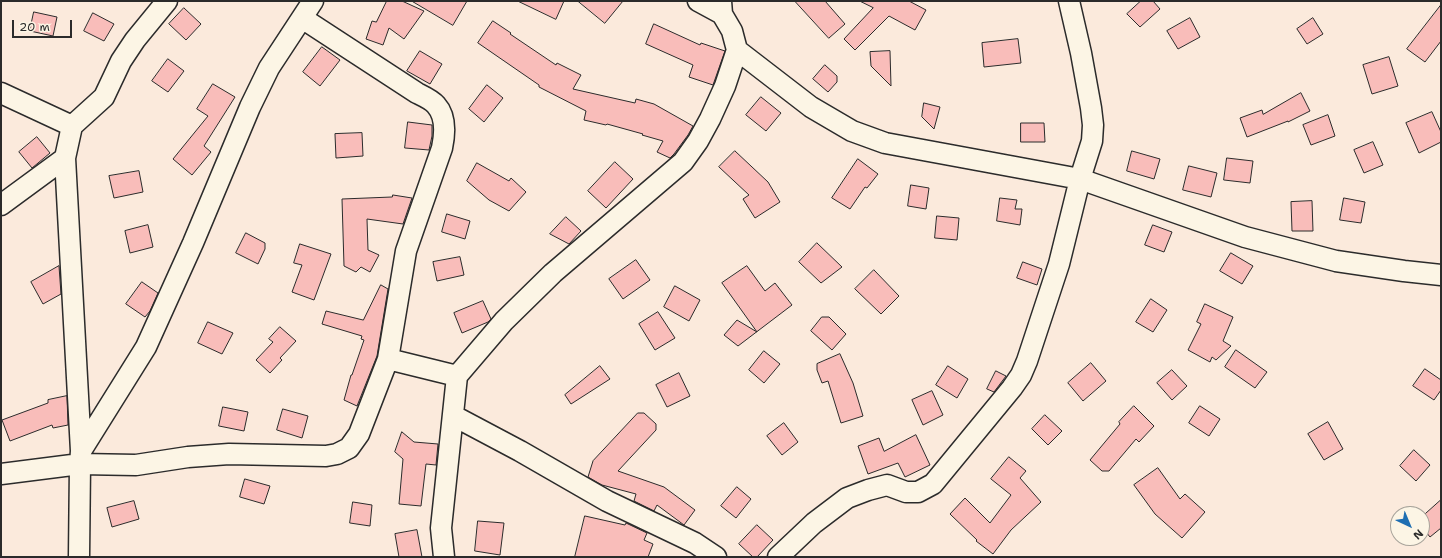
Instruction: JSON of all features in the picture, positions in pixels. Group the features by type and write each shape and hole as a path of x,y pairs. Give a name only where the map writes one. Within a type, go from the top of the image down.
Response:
{"street":[{"path":"79,557 80,457 65,158 72,126 104,97 121,62 135,40 167,1"},
{"path":"80,457 146,347 193,243 250,107 269,68 314,1"},
{"path":"444,557 441,528 454,416 457,376 504,321 553,273 683,162 698,141 725,86 736,50 732,31 721,8 698,1"},
{"path":"778,557 814,524 846,498 868,490 887,486 906,492 918,492 933,484 1021,375 1059,264 1080,179 1092,140 1093,125 1091,108 1081,53 1069,1"},
{"path":"1,474 80,457 136,465 188,457 229,454 326,456 337,454 349,448 359,434 388,359 406,251 442,148 444,138 443,117 436,104 302,18"},
{"path":"736,50 811,107 852,131 885,143 1080,179 1245,237 1336,261 1404,272 1441,275"},
{"path":"1,93 72,126"},
{"path":"1,205 65,158"},
{"path":"388,359 457,376"},
{"path":"454,416 520,451 607,501 695,543 716,557"}],"building":[{"path":"387,1 402,1 424,11 404,39 389,28 383,45 366,39 372,21 376,22"},
{"path":"412,1 467,1 453,25"},
{"path":"518,1 564,1 556,19"},
{"path":"578,1 623,1 605,23"},
{"path":"795,1 825,1 845,24 829,38"},
{"path":"860,1 909,1 926,10 915,30 889,16 855,50 844,39 873,8"},
{"path":"1141,1 1153,1 1160,9 1140,27 1127,14"},
{"path":"1441,5 1441,41 1425,62 1407,49"},
{"path":"184,8 201,24 186,40 169,24"},
{"path":"34,12 57,17 53,36 30,31"},
{"path":"93,13 114,24 104,41 84,31"},
{"path":"1190,18 1200,37 1178,49 1167,31"},
{"path":"1313,18 1323,34 1307,44 1297,29"},
{"path":"493,21 556,65 557,63 581,75 573,89 635,103 636,99 654,104 693,126 670,158 657,152 663,141 607,124 584,120 586,111 539,87 539,85 478,43"},
{"path":"654,24 700,45 701,43 725,51 713,85 689,77 693,65 646,44"},
{"path":"1018,39 1021,63 984,67 982,43"},
{"path":"322,47 340,60 320,86 303,72"},
{"path":"420,51 442,64 430,84 407,71"},
{"path":"890,51 891,86 871,66 870,52"},
{"path":"1389,57 1398,86 1372,94 1363,65"},
{"path":"168,59 184,71 168,92 152,81"},
{"path":"825,65 837,76 837,82 828,92 813,79"},
{"path":"213,84 235,97 204,146 211,152 192,175 173,159 208,116 197,109"},
{"path":"487,85 503,98 484,122 469,109"},
{"path":"1301,93 1310,111 1288,122 1247,137 1240,118 1262,110 1263,114"},
{"path":"761,97 781,113 766,131 746,115"},
{"path":"924,103 940,107 934,129 922,117"},
{"path":"1432,112 1441,132 1441,142 1419,153 1406,123"},
{"path":"1328,115 1335,136 1311,145 1303,125"},
{"path":"408,122 432,125 432,136 429,150 405,148"},
{"path":"1021,123 1044,123 1045,142 1021,142"},
{"path":"362,133 363,156 336,158 335,134"},
{"path":"37,137 50,153 32,168 19,152"},
{"path":"1373,142 1383,165 1364,173 1354,150"},
{"path":"735,151 768,182 780,202 755,218 743,199 749,195 719,167"},
{"path":"1132,151 1160,159 1154,179 1127,171"},
{"path":"1227,158 1253,161 1250,183 1224,180"},
{"path":"858,159 878,174 867,188 865,187 850,209 832,198"},
{"path":"615,162 633,179 606,208 588,191"},
{"path":"477,163 509,181 511,178 526,192 509,211 489,200 467,181"},
{"path":"1189,166 1217,173 1211,197 1183,190"},
{"path":"139,171 143,192 114,198 109,176"},
{"path":"911,185 929,188 926,209 908,206"},
{"path":"393,195 412,198 403,224 367,219 368,250 379,255 370,272 361,267 356,272 344,266 342,199 392,197"},
{"path":"1000,198 1017,200 1015,209 1022,209 1020,225 997,221"},
{"path":"1344,198 1365,202 1361,223 1340,220"},
{"path":"1312,201 1313,231 1292,231 1291,202"},
{"path":"447,214 470,221 465,239 442,232"},
{"path":"937,216 959,218 957,240 935,238"},
{"path":"566,217 581,231 569,244 550,234"},
{"path":"148,225 153,247 130,253 125,231"},
{"path":"1153,225 1172,232 1164,252 1145,245"},
{"path":"246,233 265,243 265,249 258,264 236,253"},
{"path":"817,243 842,267 821,283 799,262"},
{"path":"300,244 331,254 314,300 292,292 302,265 294,263"},
{"path":"1231,253 1253,266 1242,284 1220,271"},
{"path":"460,257 464,275 437,281 433,262"},
{"path":"636,260 650,280 623,299 609,279"},
{"path":"1023,262 1042,269 1037,285 1017,278"},
{"path":"59,266 61,294 43,304 31,282"},
{"path":"747,266 765,291 775,283 792,305 757,332 722,283"},
{"path":"874,270 899,296 881,314 855,289"},
{"path":"142,282 158,293 150,311 145,317 126,304"},
{"path":"381,285 388,289 377,356 357,406 344,400 351,375 364,340 361,339 362,336 322,324 326,311 363,320"},
{"path":"675,286 700,300 689,321 664,307"},
{"path":"1151,299 1167,310 1153,332 1136,322"},
{"path":"483,301 491,319 488,322 462,333 454,313"},
{"path":"1205,304 1233,317 1223,341 1231,346 1216,360 1212,357 1210,362 1188,350 1201,324 1197,322"},
{"path":"658,312 675,338 655,350 639,324"},
{"path":"822,317 829,317 846,334 832,350 811,331"},
{"path":"737,320 757,332 738,346 724,335"},
{"path":"208,322 233,333 222,354 198,343"},
{"path":"280,327 296,341 280,358 282,360 270,373 256,360 273,342 269,339"},
{"path":"1236,350 1267,372 1255,388 1225,367"},
{"path":"764,351 780,364 764,383 749,370"},
{"path":"840,354 853,383 863,416 841,423 828,381 822,383 817,370 817,364"},
{"path":"1091,363 1106,381 1083,401 1068,383"},
{"path":"600,366 610,379 571,404 565,395"},
{"path":"948,366 968,379 957,398 936,385"},
{"path":"1425,369 1441,380 1441,390 1434,400 1413,386"},
{"path":"1172,370 1187,386 1172,400 1157,383"},
{"path":"996,371 1006,376 994,392 987,389"},
{"path":"679,373 690,396 667,407 656,385"},
{"path":"932,391 943,415 923,425 912,400"},
{"path":"67,396 68,425 53,428 52,425 10,441 2,420 48,403 48,400"},
{"path":"1134,406 1154,426 1139,442 1136,439 1109,471 1102,471 1090,460 1120,424 1119,422"},
{"path":"1200,406 1220,419 1209,436 1189,423"},
{"path":"223,407 248,412 244,431 219,426"},
{"path":"283,409 308,416 302,438 277,430"},
{"path":"638,413 644,413 656,424 656,430 618,471 664,487 695,510 684,525 657,505 654,511 634,501 636,494 602,485 588,477 593,461"},
{"path":"1045,415 1062,431 1048,445 1032,429"},
{"path":"1328,422 1343,449 1324,460 1308,434"},
{"path":"784,423 798,442 782,455 767,436"},
{"path":"402,432 414,442 438,444 436,465 426,464 421,506 399,504 403,459 395,452"},
{"path":"916,435 930,465 905,477 898,463 868,474 858,446 879,438 884,451"},
{"path":"1414,450 1430,465 1416,481 1400,466"},
{"path":"1009,457 1026,471 1020,478 1041,502 1011,530 993,554 976,541 977,540 950,514 965,498 990,523 1011,495 991,479"},
{"path":"1158,468 1180,499 1185,494 1205,512 1182,538 1155,514 1134,485"},
{"path":"245,479 270,486 264,504 240,497"},
{"path":"737,487 751,499 736,518 721,506"},
{"path":"1441,500 1441,528 1430,537 1430,510"},
{"path":"134,501 139,519 112,527 107,508"},
{"path":"353,502 372,505 370,526 350,523"},
{"path":"585,516 625,525 626,523 647,533 644,540 653,544 648,557 575,557"},
{"path":"478,521 504,523 500,555 475,551"},
{"path":"757,525 773,540 757,557 753,557 739,544"},
{"path":"417,530 422,557 399,557 395,534"}]}
